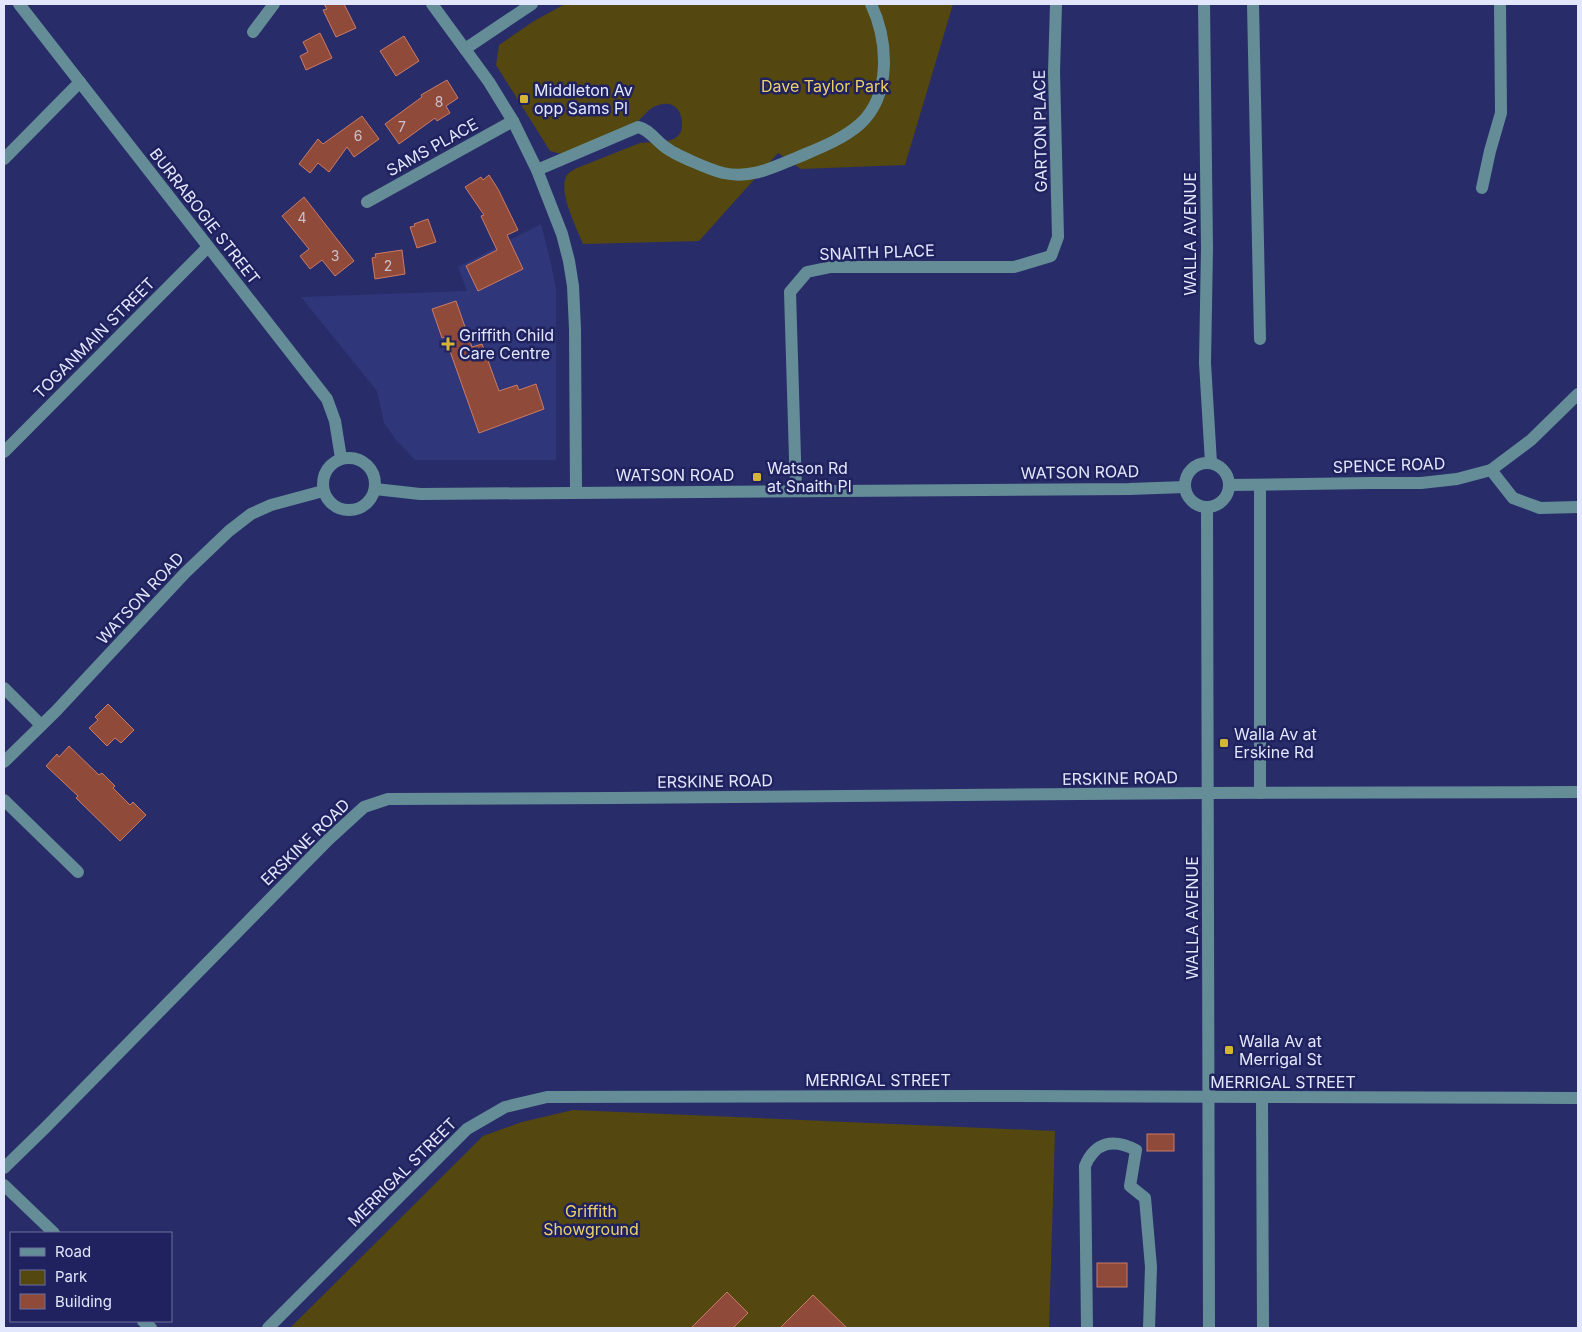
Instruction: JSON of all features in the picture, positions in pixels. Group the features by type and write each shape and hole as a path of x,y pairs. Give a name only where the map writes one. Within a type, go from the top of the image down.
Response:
{"street":[{"name":"BURRABOGIE STREET","path":"19,4 327,400 335,422 341,458"},
{"path":"254,32 274,4"},
{"path":"432,4 489,82 513,121 537,170 562,234 573,286 576,492"},
{"path":"464,49 532,4"},
{"path":"537,170 638,127 644,128 664,147 675,153 722,173 737,175 758,173 829,144 860,124 875,106 882,87 884,70 883,40 871,4"},
{"name":"GARTON PLACE","path":"1052,256 1058,237 1054,72 1056,4"},
{"name":"WALLA AVENUE","path":"1204,4 1207,248 1205,363 1211,463"},
{"path":"1253,4 1260,339"},
{"path":"1482,188 1501,113 1500,4"},
{"path":"4,159 80,82"},
{"name":"SAMS PLACE","path":"367,202 513,121"},
{"name":"TOGANMAIN STREET","path":"4,452 208,247"},
{"name":"SNAITH PLACE","path":"796,490 790,292 807,272 831,266 1014,266 1052,256"},
{"name":"SPENCE ROAD","path":"1230,485 1370,482 1421,483 1456,479 1491,470 1531,440 1578,394"},
{"path":"341,458 355,458 367,464 374,476 375,489 369,502 357,510 342,511 330,504 323,491 323,478 330,465 341,458"},
{"path":"1204,463 1211,463 1224,470 1230,485 1229,492 1221,504 1214,507 1200,507 1189,499 1185,487 1188,474 1192,468 1204,463"},
{"path":"1491,470 1513,498 1540,508 1578,507"},
{"path":"1260,485 1260,793"},
{"name":"WATSON ROAD","path":"375,489 420,494 1185,487"},
{"name":"WATSON ROAD","path":"4,762 56,711 185,573 229,530 251,514 271,505 323,491"},
{"name":"WALLA AVENUE","path":"1207,508 1209,1328"},
{"path":"4,688 41,725"},
{"name":"ERSKINE ROAD","path":"4,1168 46,1128 328,840 364,807 388,799 1578,792"},
{"path":"4,800 78,872"},
{"name":"MERRIGAL STREET","path":"268,1328 467,1129 505,1107 546,1097 1578,1098"},
{"path":"1262,1098 1263,1328"},
{"path":"1086,1328 1085,1166 1089,1156 1095,1150 1104,1145 1116,1143 1136,1150 1130,1186 1145,1198 1151,1267 1149,1328"},
{"path":"4,1185 53,1232"}],"shaded area":[{"name":"Griffith Child Care Centre","path":"541,224 556,288 556,460 415,460 396,440 384,423 377,391 301,297 467,291 458,267"}],"green space":[{"name":"Dave Taylor Park","path":"565,4 953,4 905,165 801,169 778,153 699,241 583,244 566,200 564,190 568,174 577,168 640,143 672,140 680,132 682,120 675,107 662,104 651,108 638,121 628,127 573,152 561,154 550,151 496,65 499,45 534,21"},
{"name":"Griffith Showground","path":"573,1110 1055,1131 1049,1328 290,1328 483,1136 522,1122"}],"building":[{"path":"324,4 344,4 356,28 336,37 323,10 327,9"},
{"path":"320,33 332,58 306,70 300,56 308,52 303,42"},
{"path":"404,36 419,61 396,76 380,51"},
{"path":"447,80 458,98 446,106 450,113 437,121 435,118 399,144 385,124 422,97 421,95"},
{"path":"362,116 379,139 354,157 347,147 329,172 318,163 310,173 299,164 318,139 323,144"},
{"path":"489,175 518,230 507,235 523,269 478,291 466,266 497,250 481,216 484,215 465,187 481,177 483,180"},
{"path":"304,197 354,261 335,276 322,260 310,269 300,256 309,249 282,216"},
{"path":"428,219 436,242 417,248 410,227"},
{"path":"402,250 405,274 375,279 372,258 376,257 375,254"},
{"path":"456,301 472,347 482,344 499,391 517,385 519,390 536,384 544,409 479,433 445,337 442,338 432,309"},
{"path":"108,704 134,730 121,743 115,738 107,746 89,728 98,720 95,717"},
{"path":"69,746 99,775 102,773 115,786 113,788 130,805 133,802 146,815 120,841 76,798 78,796 46,766 57,754 59,757"},
{"path":"1147,1134 1174,1134 1174,1151 1147,1151"},
{"path":"1097,1263 1127,1263 1127,1287 1097,1287"},
{"path":"727,1292 748,1313 733,1328 691,1328"},
{"path":"813,1295 847,1328 780,1328"}],"place":[{"name":"Middleton Av opp Sams Pl","path":"524,99"},
{"name":"Griffith Child Care Centre","path":"448,344"},
{"name":"Watson Rd at Snaith Pl","path":"757,477"},
{"name":"Walla Av at Erskine Rd","path":"1224,743"},
{"name":"Walla Av at Merrigal St","path":"1229,1050"}]}
